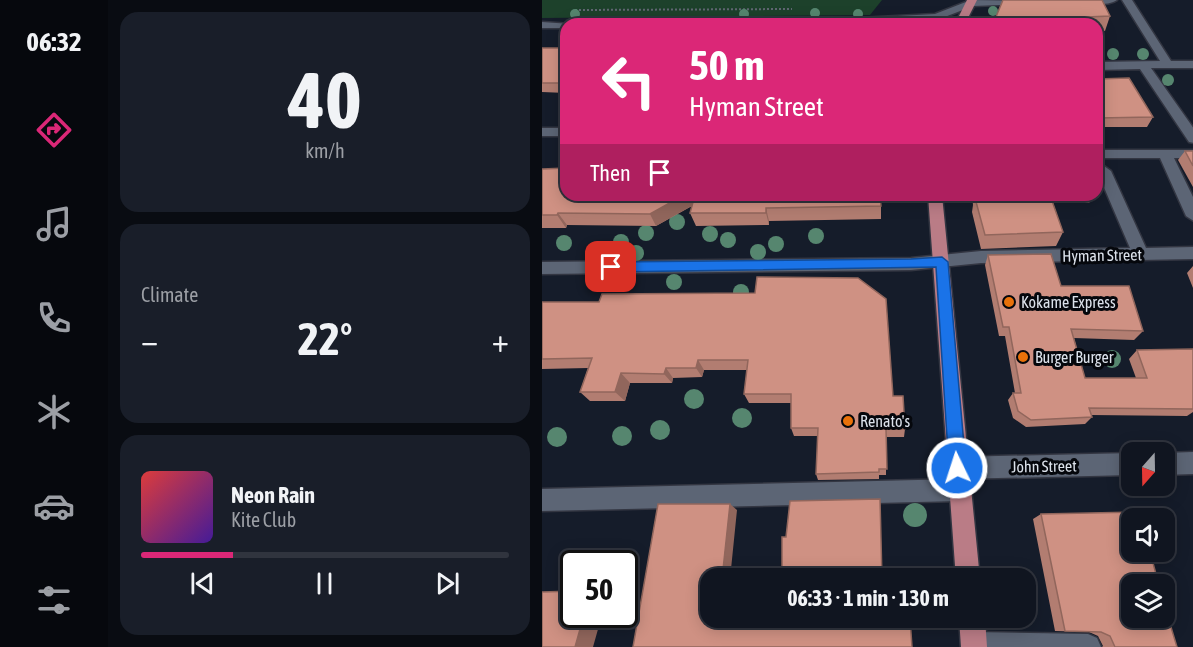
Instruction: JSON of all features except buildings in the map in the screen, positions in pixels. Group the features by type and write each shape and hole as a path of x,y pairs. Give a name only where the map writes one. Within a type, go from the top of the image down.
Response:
{"main road":[{"path":"963,18 971,2"},
{"path":"936,201 967,568"},
{"path":"973,628 974,646"}],"street":[{"path":"1064,1 1112,0"},
{"path":"1127,0 1168,65"},
{"path":"921,18 937,17 971,2 1040,1"},
{"path":"542,25 560,25"},
{"path":"1103,66 1193,64"},
{"path":"1143,65 1193,139"},
{"path":"542,132 560,132"},
{"path":"1164,153 1193,216"},
{"path":"1103,154 1193,154"},
{"path":"1104,171 1141,254"},
{"name":"Hyman Street","path":"542,268 911,264 981,257 1193,254"},
{"path":"1175,464 1193,463"},
{"name":"John Street","path":"542,500 958,479 1121,465"},
{"path":"974,646 1088,647"}],"path":[{"path":"566,10 801,9"}],"green space":[{"path":"542,0 882,0 870,15 542,18"}],"place":[{"name":"Kokame Express","path":"1009,302"},
{"name":"Burger Burger","path":"1023,357"},
{"name":"Renato's","path":"848,421"}],"route":[{"path":"611,267 942,262 957,468"}]}
